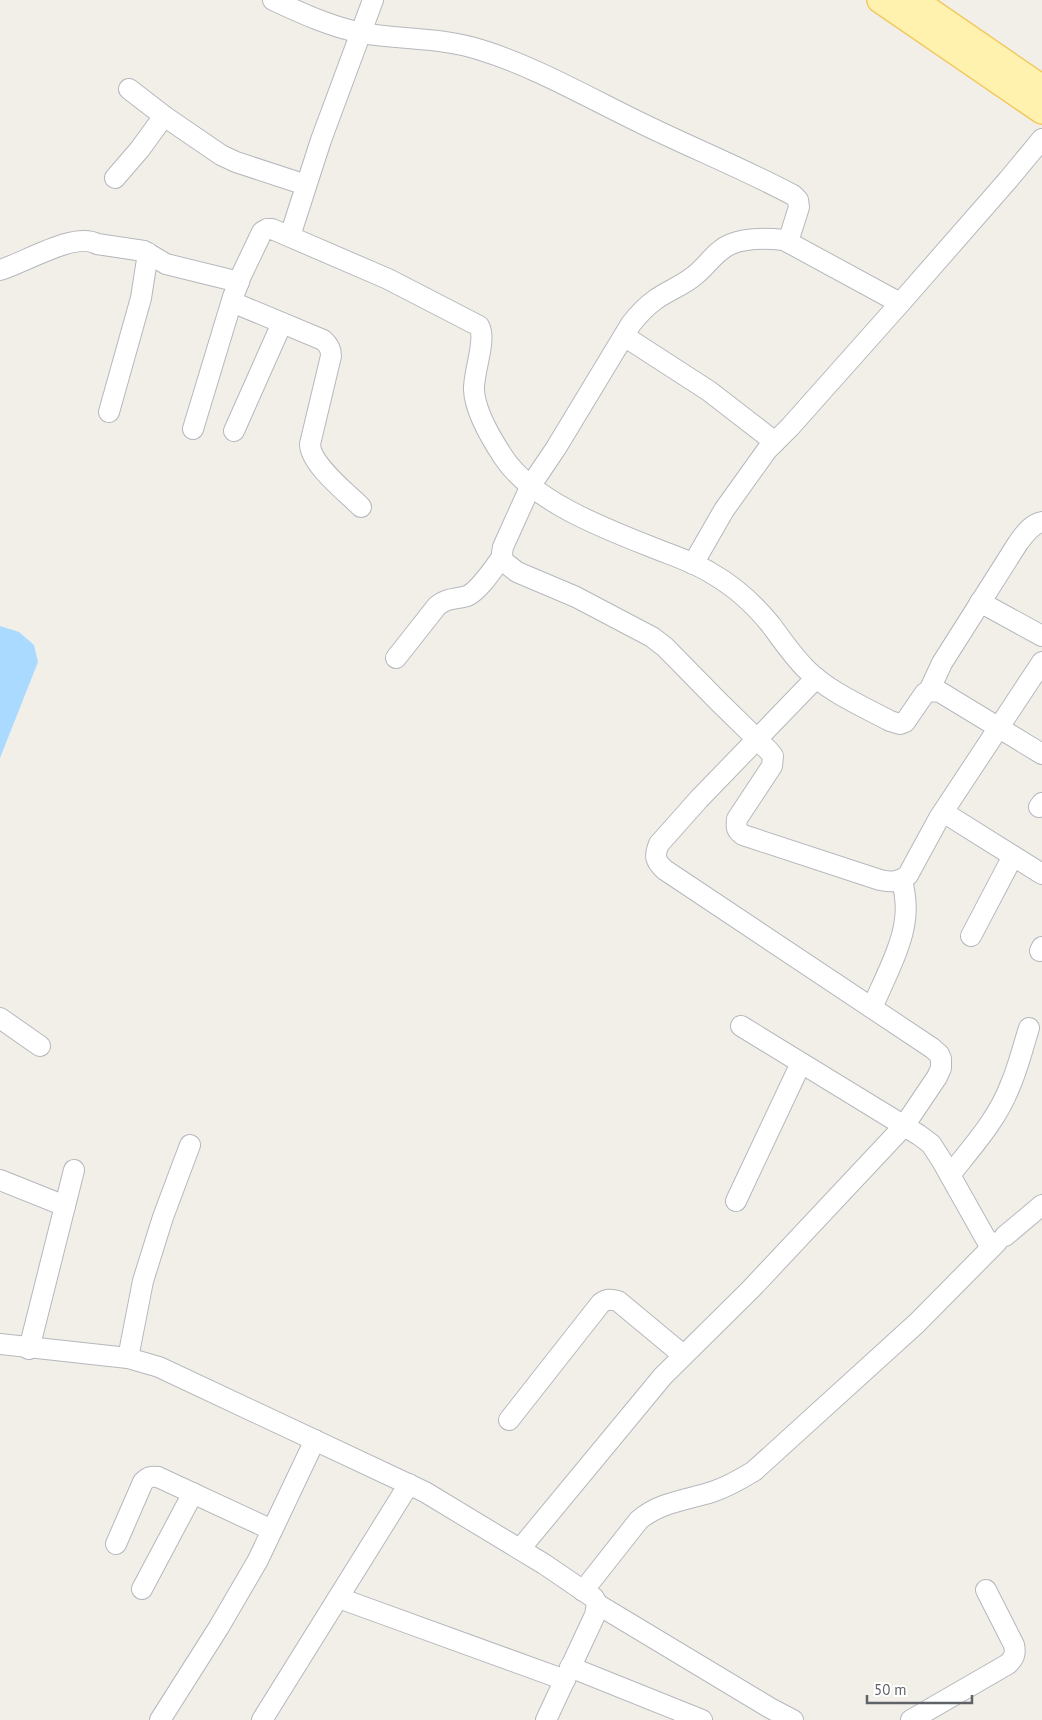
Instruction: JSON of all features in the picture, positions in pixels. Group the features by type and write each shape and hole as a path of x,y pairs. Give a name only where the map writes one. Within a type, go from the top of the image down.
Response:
{"main road":[{"path":"880,0 1042,111"},
{"path":"914,0 1042,88"}],"street":[{"path":"273,0 304,14 362,33 440,40 483,50 515,62 782,189 798,200 799,206 788,242"},
{"path":"290,236 320,140 373,0"},
{"path":"129,89 164,116 221,155 236,162 306,185"},
{"path":"116,178 164,116"},
{"path":"693,564 724,510 767,450 900,303 1042,139"},
{"path":"193,429 239,282 262,232 266,229 272,229 290,236 395,283 479,326 481,342 474,382 477,405 484,422 505,459 519,476 541,494 572,512 624,536 693,564 724,581 749,601 770,624 795,658 816,678 890,721 900,724 905,722 925,693 929,691 942,664 1027,531 1037,523 1042,522"},
{"path":"900,303 788,242 768,238 745,240 731,244 718,252 694,276 655,299 642,310 531,485 503,547 502,557 505,564 517,572 576,597 652,637 665,647 769,750 773,756 773,761 738,819 736,826 738,831 743,835 880,880 894,882 902,880 908,875 943,812 1042,662"},
{"path":"0,270 63,245 78,241 92,241 97,244 148,253 166,264 239,282"},
{"path":"109,412 141,298 148,253"},
{"path":"232,302 323,340 331,350 332,356 310,450 321,467 361,507"},
{"path":"234,431 282,323"},
{"path":"624,336 709,391 775,442"},
{"path":"396,658 437,606 444,600 467,596 474,592 502,557"},
{"path":"980,602 1042,636"},
{"path":"520,1549 663,1376 751,1289 904,1126 941,1068 939,1054 932,1048 665,870 655,858 659,844 699,799 816,678"},
{"path":"929,691 940,692 1042,754"},
{"path":"943,812 1042,874"},
{"path":"971,936 1013,856"},
{"path":"872,1008 902,937 906,920 906,900 902,880"},
{"path":"0,1018 40,1046"},
{"path":"741,1026 931,1144 950,1175 997,1242"},
{"path":"950,1175 992,1122 1003,1102 1011,1085 1029,1028"},
{"path":"736,1202 801,1063"},
{"path":"128,1358 143,1281 162,1217 190,1145"},
{"path":"29,1348 74,1170"},
{"path":"0,1180 65,1206"},
{"path":"546,1720 595,1615 590,1597 639,1520 660,1506 714,1491 734,1483 754,1471 917,1323 997,1242 1042,1205"},
{"path":"508,1420 605,1300 612,1299 618,1301 683,1355"},
{"path":"0,1344 128,1358 158,1367 409,1484 520,1549 766,1714 794,1720"},
{"path":"160,1720 219,1628 258,1560 315,1440"},
{"path":"116,1544 143,1482 151,1476 158,1477 272,1530"},
{"path":"262,1720 409,1484"},
{"path":"142,1589 193,1493"},
{"path":"911,1720 1008,1664 1014,1658 1016,1652 1014,1645 986,1590"},
{"path":"339,1598 567,1673 702,1720"}],"water":[{"path":"0,626 19,632 34,645 38,662 0,758"}]}
